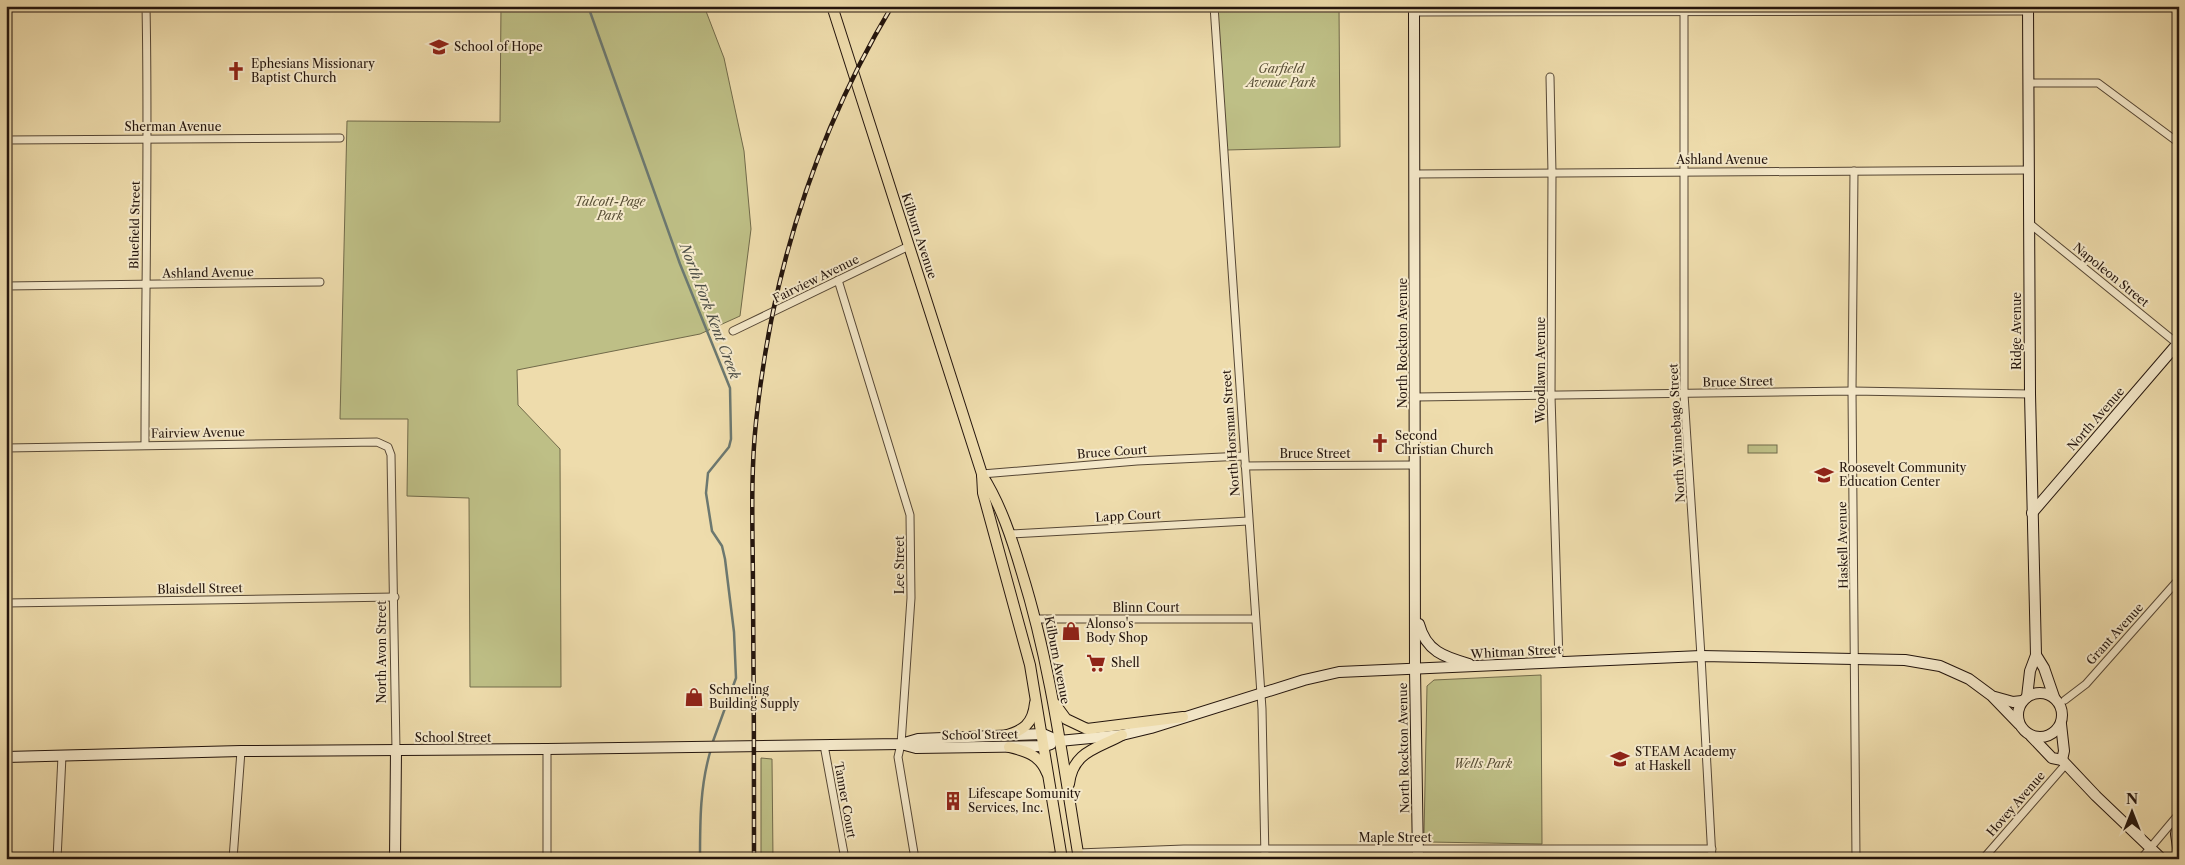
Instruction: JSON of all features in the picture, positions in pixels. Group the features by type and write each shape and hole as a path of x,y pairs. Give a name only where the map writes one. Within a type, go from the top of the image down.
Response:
{"main road":[{"name":"Kilburn Avenue","path":"832,6 982,474 991,489 1010,534 1036,619 1079,856"},
{"name":"North Rockton Avenue","path":"1414,9 1415,669 1418,854"},
{"name":"Ridge Avenue","path":"2024,699 2030,671 2036,655 2030,394 2028,9"},
{"name":"North Avenue","path":"2032,513 2178,343"},
{"name":"Kilburn Avenue","path":"982,474 983,493 1030,665 1062,857"},
{"path":"1415,610 1423,637 1428,644 1453,659 1477,666"},
{"name":"Ridge Avenue","path":"2036,655 2044,668 2054,698"},
{"name":"Whitman Street","path":"1043,734 1059,741 1122,735 1261,695 1304,680 1339,672 1701,656 1905,660 1940,666 1969,679 1992,696 2020,724"},
{"path":"2064,762 2061,706 2054,698 2043,693 2024,699 2018,712 2022,728 2052,758 2064,762 2096,796 2162,859"},
{"name":"Whitman Street","path":"1992,696 2012,702 2024,699"},
{"path":"1004,736 1021,731 1029,724 1035,710 1036,698"},
{"path":"1052,699 1066,719 1087,729 1183,717"},
{"path":"2032,736 2049,736 2061,724"},
{"name":"School Street","path":"901,744 918,739 1043,734"},
{"path":"1068,792 1070,772 1076,761 1088,752 1122,735"},
{"name":"School Street","path":"6,757 241,751 546,750 824,744 901,744 916,748 1008,747 1045,746 1059,741"},
{"path":"1008,747 1035,756 1045,767 1050,779"},
{"name":"North Avon Street","path":"395,859 396,750"},
{"path":"2179,818 2176,834 2179,854"}],"street":[{"name":"Bluefield Street","path":"146,6 148,138 145,285 146,445"},
{"name":"North Horsman Street","path":"1214,6 1261,695 1265,859"},
{"path":"1414,9 2028,9"},
{"name":"North Winnebago Street","path":"1684,9 1684,394 1712,859"},
{"name":"Woodlawn Avenue","path":"1550,77 1552,173 1551,396 1559,662"},
{"path":"2029,82 2098,82 2179,143"},
{"name":"Sherman Avenue","path":"6,140 340,138"},
{"name":"Ashland Avenue","path":"1415,174 2029,170"},
{"name":"Haskell Avenue","path":"1854,171 1852,391 1856,658 1856,859"},
{"name":"Napoleon Street","path":"2029,223 2178,343"},
{"name":"Fairview Avenue","path":"733,331 909,246"},
{"name":"Lee Street","path":"838,280 907,502 911,524 911,598 899,765 915,859"},
{"name":"Ashland Avenue","path":"6,286 320,282"},
{"name":"Bruce Street","path":"1416,397 1852,391 2030,394"},
{"name":"Fairview Avenue","path":"6,448 378,442 388,446"},
{"name":"North Avon Street","path":"388,446 391,456 395,598 396,750"},
{"name":"Bruce Court","path":"982,474 1137,461 1244,456"},
{"name":"Bruce Street","path":"1244,466 1415,465"},
{"name":"Lapp Court","path":"1010,534 1248,522"},
{"name":"Grant Avenue","path":"2065,700 2086,684 2179,579"},
{"name":"Blaisdell Street","path":"6,603 395,598"},
{"name":"Blinn Court","path":"1036,619 1255,619"},
{"name":"Tanner Court","path":"824,744 845,859"},
{"path":"546,750 547,859"},
{"path":"233,859 241,751"},
{"path":"57,859 62,756"},
{"name":"Hovey Avenue","path":"1983,859 2064,762"},
{"path":"2141,859 2179,814"},
{"name":"Maple Street","path":"1079,856 1155,850 1265,849 1418,854 1559,849 1712,849"},
{"path":"1559,849 1560,859"},
{"path":"1040,859 1062,857"}],"green space":[{"name":"Talcott-Page Park","path":"501,6 704,6 724,58 744,151 751,229 740,316 700,334 517,370 518,405 560,449 561,687 470,687 469,498 407,496 408,419 340,419 347,121 500,122"},
{"name":"Garfield Avenue Park","path":"1217,6 1339,6 1340,147 1227,150"},
{"path":"1748,445 1777,445 1777,453 1748,453"},
{"name":"Wells Park","path":"1541,675 1542,844 1429,842 1424,835 1427,686 1434,680"},
{"path":"761,758 772,759 773,859 761,859"}],"waterway":[{"name":"North Fork Kent Creek","path":"588,6 680,264 730,388 731,439 729,447 708,473 706,493 712,531 722,546 725,559 734,632 736,678 712,744"},
{"name":"North Fork Kent Creek","path":"700,859 703,790 711,749"}],"railway":[{"path":"754,859 752,486 754,443 763,367 773,313 801,207 841,104 865,54 892,6"}],"place":[{"name":"School of Hope","path":"439,47"},
{"name":"Ephesians Missionary Baptist Church","path":"236,71"},
{"name":"Second Christian Church","path":"1380,443"},
{"name":"Roosevelt Community Education Center","path":"1824,475"},
{"name":"Alonso's Body Shop","path":"1071,631"},
{"name":"Shell","path":"1096,663"},
{"name":"Schmeling Building Supply","path":"694,697"},
{"name":"STEAM Academy at Haskell","path":"1620,759"},
{"name":"Lifescape Somunity Services, Inc.","path":"953,801"}]}
